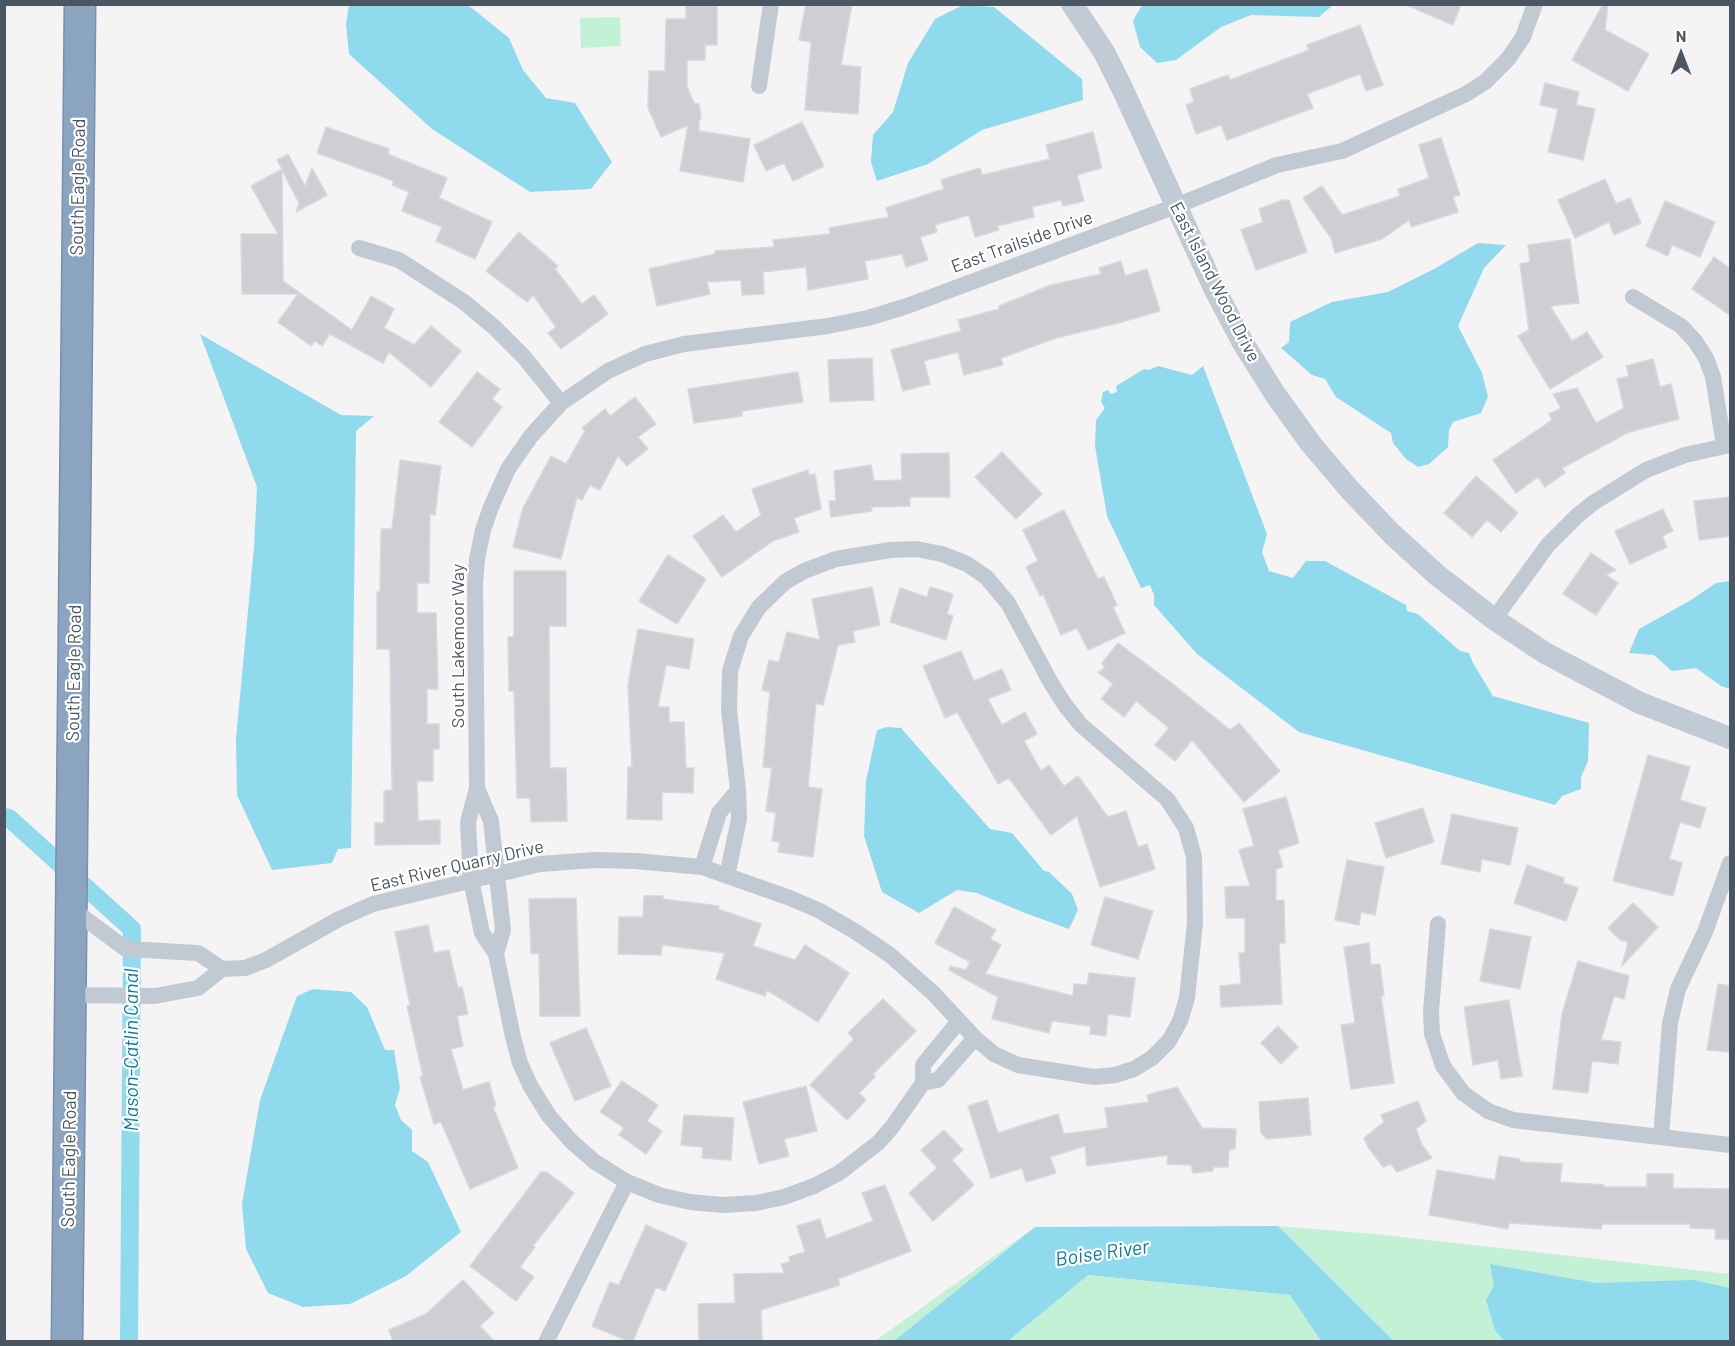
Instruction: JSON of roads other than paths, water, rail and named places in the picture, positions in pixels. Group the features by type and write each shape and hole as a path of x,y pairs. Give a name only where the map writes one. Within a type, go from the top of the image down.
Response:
{"highway":[{"name":"South Eagle Road","path":"67,1341 80,4"}],"street":[{"path":"759,86 771,4"},
{"name":"East Island Wood Drive","path":"1072,4 1104,52 1214,288 1243,343 1275,394 1311,444 1350,490 1392,534 1437,575 1494,619 1598,683 1640,703 1731,738"},
{"name":"East Trailside Drive","path":"506,474 531,436 561,403 608,371 645,354 684,344 828,326 868,318 907,306 1176,206 1277,165 1342,151 1466,94 1485,82 1508,59 1523,37 1535,4"},
{"path":"359,248 399,260 464,302 524,357 561,403"},
{"path":"1494,619 1548,545 1593,503 1646,470 1685,455 1728,445 1713,377 1706,358 1681,326 1633,297"},
{"name":"South Lakemoor Way","path":"506,474 483,530 476,576 477,788 468,822 471,880 482,933 496,954 520,1063 531,1087 549,1116 594,1162 627,1182 659,1195 690,1202 723,1205 756,1203 784,1197 831,1178 863,1156 892,1127 923,1083 922,1065 959,1021"},
{"name":"East River Quarry Drive","path":"222,969 245,968 266,960 339,919 373,904 540,864 595,860 635,861 702,867 727,876 790,898 856,932 909,971 975,1038 994,1054 1018,1065 1094,1077 1115,1075 1134,1069 1152,1058 1169,1041 1180,1021 1187,998 1195,923 1194,857 1186,828 1167,799 1082,725 1065,705 1008,603 986,577 967,564 942,554 916,549 890,550 836,559 804,571 785,582 759,607 741,636 730,671 729,710 739,819 727,876"},
{"name":"South Lakemoor Way","path":"477,788 491,821 503,930 496,954"},
{"path":"702,867 719,813 738,790"},
{"path":"1661,1137 1670,1023 1678,989 1705,932 1731,863"},
{"path":"71,995 155,996 198,988 222,969 198,953 126,949 72,909"},
{"path":"1438,924 1431,1012 1432,1034 1443,1066 1463,1093 1488,1111 1514,1120 1731,1144"},
{"name":"South Lakemoor Way","path":"923,1083 938,1080 975,1038"},
{"path":"546,1341 627,1182"}],"water":[{"path":"349,5 468,5 509,38 523,70 546,98 575,103 612,162 591,189 530,192 432,129 349,54 346,24"},
{"path":"963,5 994,7 1082,79 1083,100 982,130 928,164 877,181 871,162 873,135 893,112 908,63 935,19"},
{"path":"1142,5 1333,5 1319,17 1251,15 1221,27 1176,60 1157,63 1140,47 1133,21"},
{"path":"1478,243 1506,245 1484,268 1458,326 1482,373 1488,397 1481,413 1453,422 1449,430 1448,447 1429,464 1418,467 1406,459 1393,443 1391,433 1336,397 1325,379 1312,375 1281,348 1289,342 1290,322 1332,302 1388,292"},
{"path":"200,334 341,415 374,416 356,431 351,848 338,849 332,863 272,870 237,795 236,739 254,547 257,487"},
{"path":"1158,366 1192,375 1203,366 1267,534 1262,552 1269,571 1293,578 1306,561 1325,561 1406,605 1407,611 1418,614 1460,651 1469,653 1493,696 1589,723 1588,761 1581,777 1581,789 1562,796 1555,805 1299,732 1197,654 1154,605 1154,595 1150,585 1141,588 1107,516 1095,446 1096,420 1105,408 1101,402 1103,392 1108,390 1111,394 1117,392 1116,386 1144,369 1149,370"},
{"path":"1730,581 1730,689 1721,686 1696,668 1672,671 1654,655 1629,653 1639,629 1716,583"},
{"path":"887,727 901,728 990,829 1012,833 1044,871 1049,872 1072,894 1078,910 1069,929 977,893 957,890 919,913 882,892 864,836 866,781 877,730"},
{"path":"313,989 351,992 367,1007 385,1050 394,1050 400,1088 395,1105 401,1120 412,1130 412,1151 428,1162 461,1232 406,1276 350,1304 303,1307 268,1293 246,1249 242,1204 260,1100 297,996"},
{"name":"Boise River","path":"1278,1226 1394,1341 1321,1341 1290,1295 1088,1275 1008,1341 894,1341 1035,1227"},
{"path":"1490,1264 1596,1283 1693,1280 1730,1288 1730,1341 1504,1341 1495,1330 1486,1300 1494,1286"}],"waterway":[{"name":"Mason-Catlin Canal","path":"4,817 9,818 132,929 129,1342"}]}
